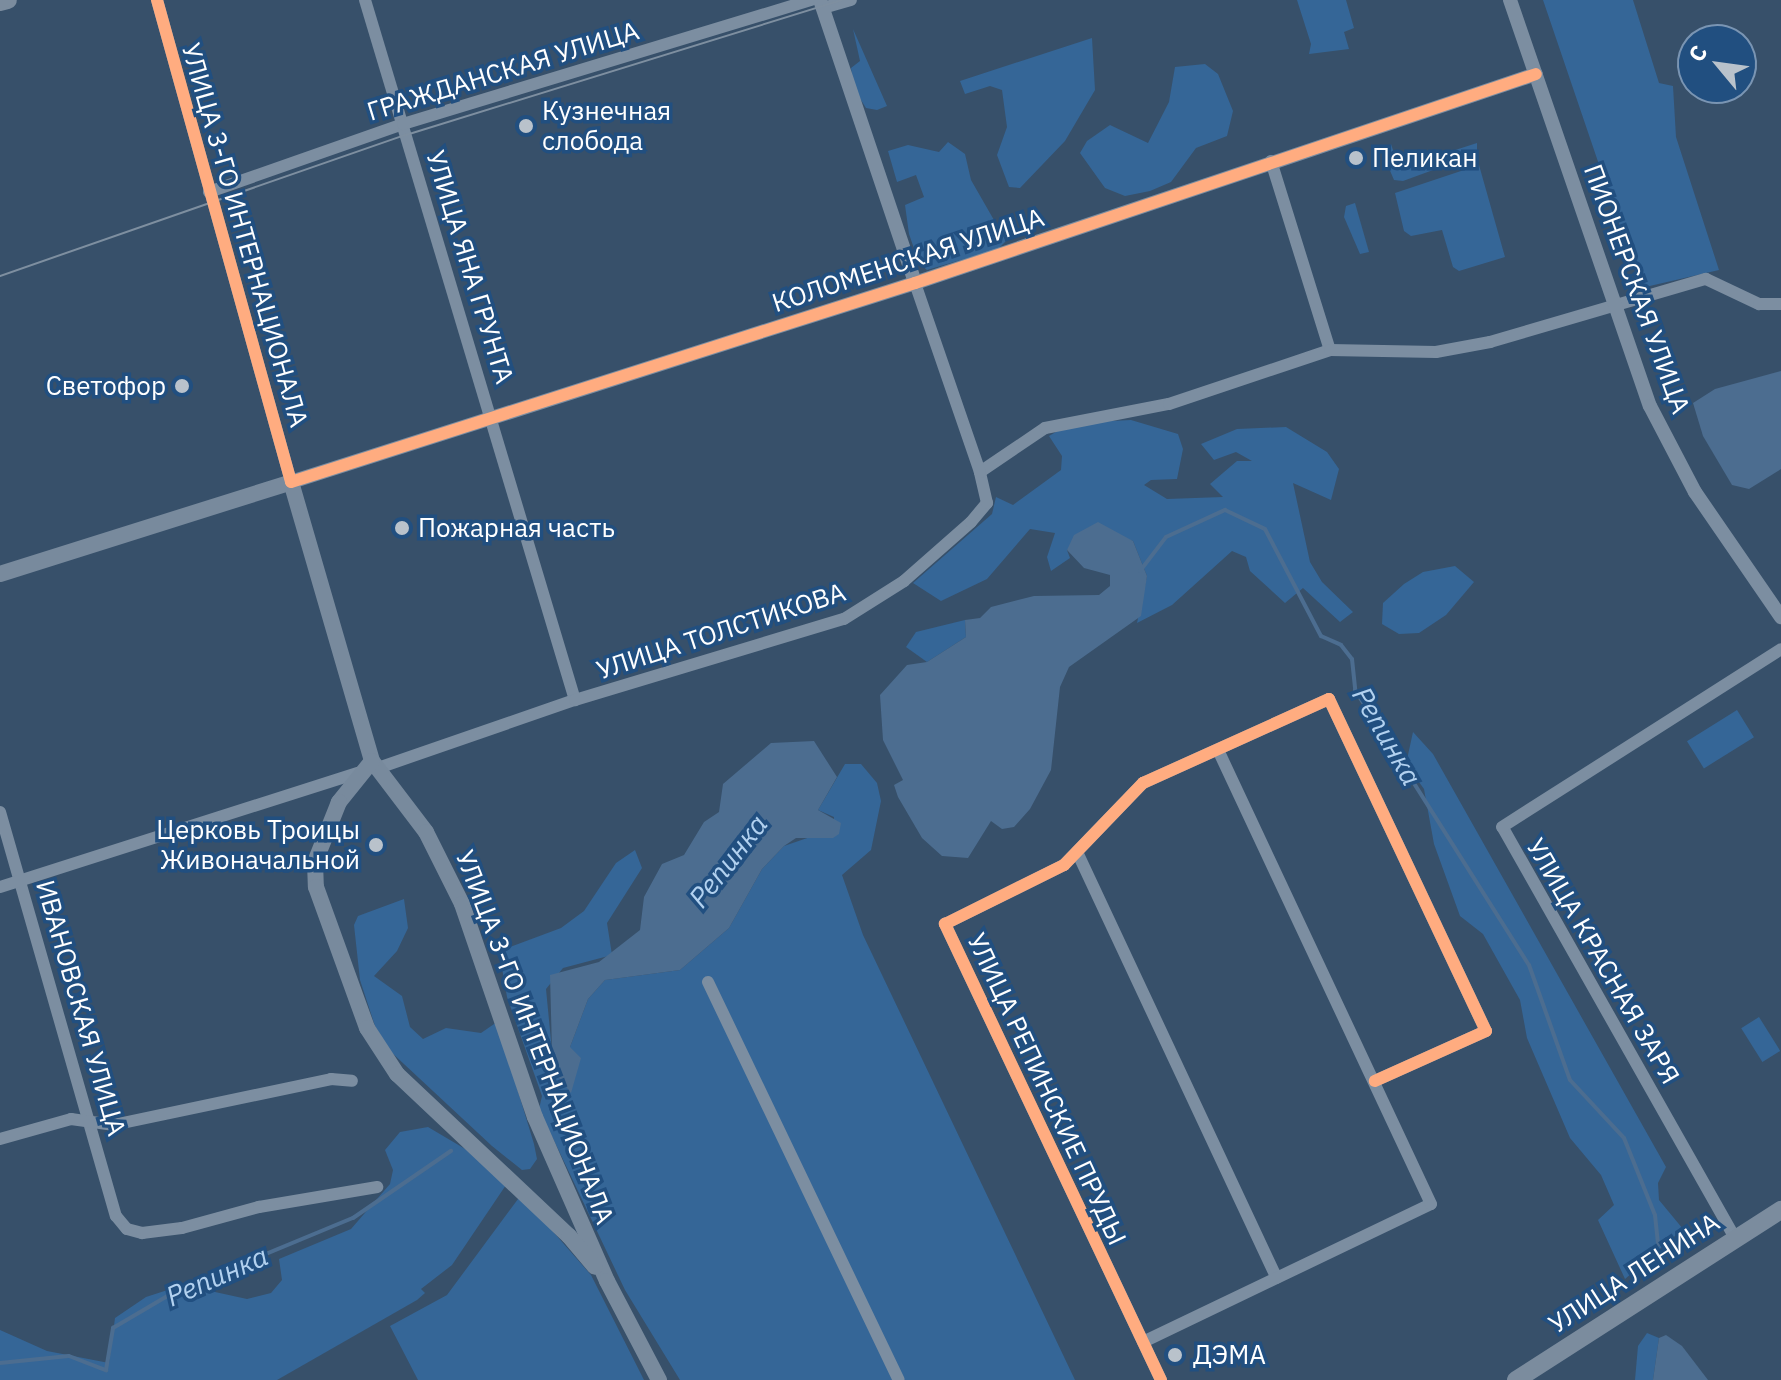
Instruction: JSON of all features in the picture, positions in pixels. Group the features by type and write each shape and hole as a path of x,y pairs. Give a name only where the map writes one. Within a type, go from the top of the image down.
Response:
{"main road":[{"path":"0,2 8,0"},
{"name":"КОЛОМЕНСКАЯ УЛИЦА","path":"0,574 291,482"},
{"name":"УЛИЦА 3-ГО ИНТЕРНАЦИОНАЛА","path":"291,482 377,764 426,832 462,904 535,1117 607,1281"},
{"name":"УЛИЦА 3-ГО ИНТЕРНАЦИОНАЛА","path":"377,764 358,773 324,833 315,862 316,887 377,1048 569,1236 607,1281"},
{"name":"УЛИЦА ЛЕНИНА","path":"1516,1380 1781,1210"},
{"path":"607,1281 659,1380"}],"street":[{"name":"УЛИЦА 3-ГО ИНТЕРНАЦИОНАЛА","path":"157,0 291,482"},
{"name":"УЛИЦА ЯНА ГРУНТА","path":"365,0 493,417 575,700"},
{"name":"ГРАЖДАНСКАЯ УЛИЦА","path":"209,192 403,124 818,3 851,0"},
{"name":"ПИОНЕРСКАЯ УЛИЦА","path":"1510,0 1612,303 1671,450 1781,617"},
{"path":"818,3 915,283"},
{"name":"КОЛОМЕНСКАЯ УЛИЦА","path":"291,482 915,283 1536,74"},
{"path":"1271,161 1330,350"},
{"path":"980,472 1045,428 1169,404 1330,350 1436,352 1490,342 1612,303 1706,279 1759,304 1781,304"},
{"name":"УЛИЦА ТОЛСТИКОВА","path":"377,764 575,700 817,628 871,605 981,513 987,503 980,472 915,283"},
{"name":"УЛИЦА КРАСНАЯ ЗАРЯ","path":"1735,1238 1502,827 1781,649"},
{"name":"УЛИЦА РЕПИНСКИЕ ПРУДЫ","path":"1143,1342 945,924 1078,854 1143,783 1329,699 1397,837 1486,1031 1375,1081"},
{"path":"1161,1380 1143,1342 1431,1204 1218,750"},
{"path":"0,887 358,773"},
{"name":"ИВАНОВСКАЯ УЛИЦА","path":"0,812 116,1216 127,1229 142,1233 377,1187"},
{"path":"1078,854 1277,1278"},
{"path":"708,982 899,1380"},
{"path":"0,1139 90,1119 113,1125 331,1079 352,1081"}],"shaded area":[{"path":"1297,0 1346,0 1354,28 1344,32 1349,49 1309,54 1311,44"},
{"path":"1543,0 1633,0 1659,83 1673,86 1676,137 1719,270 1641,288"},
{"path":"853,29 887,106 877,110 866,108 854,89 851,68 860,61"},
{"path":"1092,38 1095,90 1065,141 1020,188 1009,187 997,155 1007,127 1002,90 990,86 965,94 960,81"},
{"path":"1205,64 1218,74 1233,111 1227,136 1196,148 1171,182 1150,191 1125,196 1105,188 1080,153 1087,141 1110,125 1148,143 1169,102 1175,67"},
{"path":"948,142 965,154 971,180 1006,241 998,249 927,270 919,263 909,234 905,205 924,197 916,175 897,182 888,151 908,145 939,152"},
{"path":"1477,143 1477,154 1403,181 1394,180 1385,159 1391,144 1399,168"},
{"path":"1479,165 1505,257 1459,271 1453,267 1442,230 1411,236 1404,231 1395,193"},
{"path":"1355,203 1369,252 1360,254 1344,217 1346,206"},
{"path":"1131,420 1178,434 1183,449 1177,479 1151,480 1144,485 1167,499 1223,497 1210,484 1237,461 1252,461 1236,452 1214,460 1201,444 1237,429 1286,427 1327,452 1339,469 1331,500 1293,483 1310,562 1322,582 1353,612 1340,622 1303,588 1285,603 1250,571 1246,557 1232,551 1172,605 1137,623 1147,576 1133,541 1092,526 1067,550 1070,558 1051,571 1047,557 1055,533 1030,529 987,579 941,601 913,583 992,514 996,497 1013,505 1061,470 1062,456 1049,436 1071,423"},
{"path":"1455,566 1474,582 1446,615 1419,633 1399,634 1382,624 1383,603 1404,584 1423,572"},
{"path":"965,620 966,637 927,662 906,647 916,632"},
{"path":"1737,710 1754,737 1704,768 1687,741"},
{"path":"1413,732 1433,754 1666,1167 1658,1183 1659,1200 1683,1229 1625,1279 1598,1220 1614,1205 1601,1175 1570,1138 1527,1038 1520,1000 1483,934 1460,916 1434,844 1424,789 1406,764"},
{"path":"845,764 861,764 877,783 881,801 871,850 842,875 863,935 1075,1380 680,1380 625,1290 539,1109 542,1096 507,997 499,951 561,928 584,911 616,863 635,850 642,868 607,923 612,955 563,968 546,989 552,1051 545,1060 571,1092 570,1047 588,999 605,980 680,970 729,928 762,869 784,846 816,835 833,838 834,817 818,810"},
{"path":"404,899 408,928 397,951 374,976 402,996 410,1027 423,1039 446,1028 481,1033 497,1022 534,1144 537,1159 530,1169 522,1170 492,1146 390,1051 375,1026 360,980 354,925 358,916"},
{"path":"1759,1017 1780,1051 1762,1062 1741,1028"},
{"path":"428,1127 472,1153 506,1185 452,1265 421,1289 425,1293 417,1300 277,1380 0,1380 0,1330 47,1351 109,1363 115,1318 146,1297 183,1285 247,1299 271,1293 282,1280 279,1259 351,1229 390,1184 393,1170 385,1150 400,1132"},
{"path":"521,1195 591,1275 644,1380 418,1380 390,1326 447,1295"},
{"path":"1647,1333 1659,1338 1653,1380 1635,1380 1638,1346"}],"water":[{"path":"1781,371 1781,469 1749,489 1732,485 1703,436 1693,403 1715,389"},
{"path":"1098,522 1133,541 1147,576 1141,616 1069,667 1060,687 1051,770 1030,809 1014,827 1002,829 991,821 968,858 942,856 922,838 898,797 894,785 903,780 883,740 880,695 907,665 927,662 966,637 965,620 980,618 991,607 1034,596 1099,595 1110,586 1110,575 1084,568 1067,550 1074,535"},
{"path":"814,741 837,777 818,810 841,823 839,834 833,838 796,838 784,846 762,869 729,928 680,970 605,980 588,999 570,1047 581,1058 571,1093 545,1060 552,1051 550,975 599,962 640,930 644,897 662,864 684,855 704,822 719,812 723,784 771,743"},
{"path":"1666,1335 1682,1346 1708,1380 1653,1380 1659,1338"}],"waterway":[{"name":"Репинка","path":"1140,571 1166,537 1225,510 1265,529 1321,636 1341,645 1352,659 1355,690 1529,965 1570,1080 1624,1138 1655,1215 1658,1245"},
{"name":"Репинка","path":"0,1363 69,1356 106,1370 113,1328 174,1292 353,1218 451,1151"}],"tram line":[{"path":"0,276 406,135 842,0"}],"cycle path":[{"path":"157,0 291,482 915,283 1536,74"},
{"path":"1161,1380 945,924 1064,865 1143,783 1329,699 1486,1031 1375,1081"}],"place":[{"name":"Кузнечная слобода","path":"526,126"},
{"name":"Пеликан","path":"1356,158"},
{"name":"Светофор","path":"182,386"},
{"name":"Пожарная часть","path":"402,528"},
{"name":"Церковь Троицы Живоначальной","path":"376,845"},
{"name":"ДЭМА","path":"1175,1355"}]}
